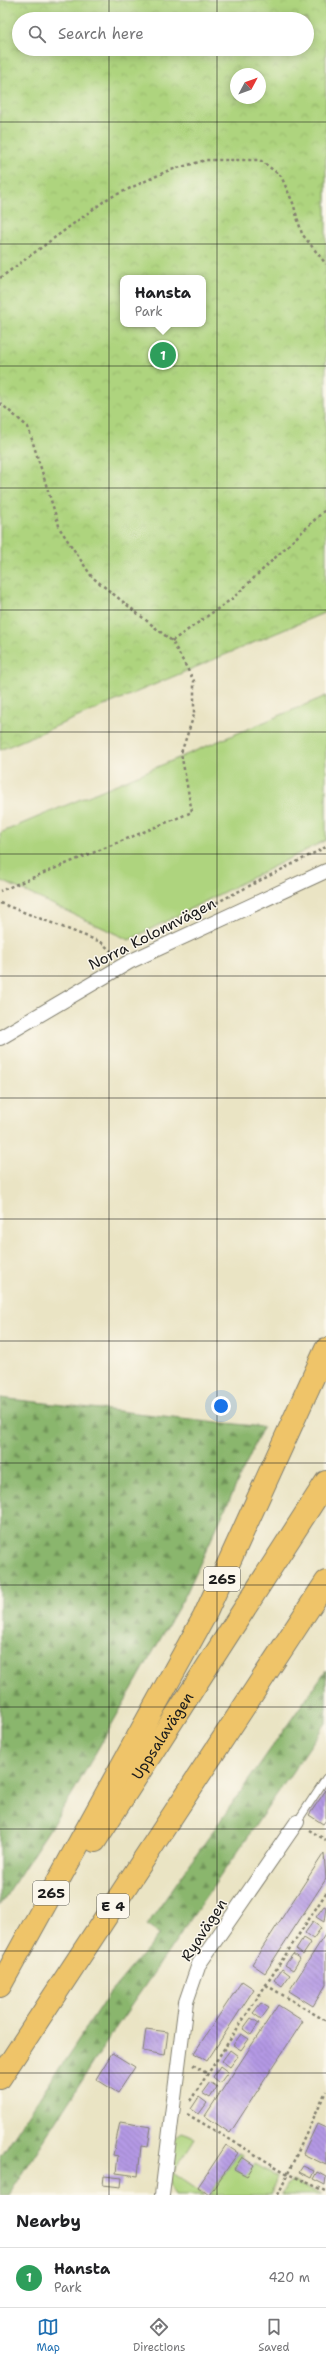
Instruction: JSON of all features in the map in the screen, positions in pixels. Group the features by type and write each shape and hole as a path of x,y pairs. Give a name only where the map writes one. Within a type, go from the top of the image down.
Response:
{"highway":[{"name":"265","path":"0,1986 204,1617 326,1349"},
{"name":"Uppsalavägen","path":"0,1989 326,1482"},
{"name":"E 4","path":"0,2078 326,1582"}],"street":[{"name":"Norra Kolonnvägen","path":"0,1038 129,962 326,871"},
{"name":"Ryavägen","path":"162,2195 186,2002 199,1964 297,1822"}],"lane":[{"name":"Ryavägen","path":"297,1822 326,1778"}],"path":[{"path":"0,278 107,199 168,171 206,160 260,160 281,176 294,204 302,234 326,264"},
{"path":"0,403 28,428 60,529 92,577 172,641 194,681 194,715 182,753 192,812 0,891"},
{"path":"172,641 233,598 326,509"},
{"path":"197,912 326,846"},
{"path":"0,903 101,942 114,954 121,951"},
{"path":"187,2105 326,1893"},
{"path":"266,1985 326,2021"},
{"path":"278,2195 326,2091"},
{"path":"183,2112 288,2174 326,2191"}],"green space":[{"path":"0,0 326,0 326,612 0,750"},
{"path":"326,696 326,840 129,940 0,880 0,833"},
{"path":"0,1398 263,1427 186,1594 71,1796 0,1905"},
{"path":"326,1670 326,1723 117,2026 9,2195 0,2195 0,2157 109,1994 160,1934 147,1925"},
{"path":"181,2133 195,2138 173,2173 205,2195 175,2195 170,2185 174,2138"},
{"path":"238,2153 243,2155 235,2169 246,2176 255,2164 277,2176 271,2195 210,2195"},
{"path":"292,2182 323,2195 281,2195 286,2185"}],"building":[{"path":"326,1790 326,1820 323,1824 309,1815"},
{"path":"324,1853 326,1879 265,1973 252,1964"},
{"path":"324,1906 326,1907 324,1922 316,1917"},
{"path":"313,1922 321,1928 313,1939 305,1933"},
{"path":"326,1933 326,1985 313,2006 289,1991"},
{"path":"303,1938 311,1943 303,1955 296,1949"},
{"path":"293,1954 300,1959 293,1970 285,1965"},
{"path":"282,1969 290,1975 282,1986 274,1980"},
{"path":"242,1981 254,1989 207,2061 194,2053"},
{"path":"261,2003 269,2008 261,2019 253,2013"},
{"path":"278,2005 303,2021 230,2133 205,2116"},
{"path":"251,2018 259,2023 251,2035 243,2029"},
{"path":"146,2029 168,2032 165,2055 143,2051"},
{"path":"241,2034 249,2039 241,2050 233,2045"},
{"path":"230,2050 238,2056 230,2067 222,2061"},
{"path":"112,2053 135,2067 118,2093 96,2079"},
{"path":"220,2066 228,2072 220,2083 213,2077"},
{"path":"210,2082 217,2087 210,2098 202,2093"},
{"path":"199,2097 207,2103 199,2114 191,2109"},
{"path":"120,2122 151,2127 148,2147 141,2146 138,2176 116,2173 118,2156 113,2155"},
{"path":"317,2124 326,2128 326,2165 303,2154"},
{"path":"226,2145 238,2153 209,2195 198,2187"},
{"path":"242,2157 254,2165 247,2176 234,2169"},
{"path":"303,2166 314,2171 311,2178 299,2172"},
{"path":"317,2172 326,2177 325,2185 313,2179"},
{"path":"104,2176 122,2178 121,2187 103,2185"}],"place":[{"name":"Hansta","path":"163,355"}]}
